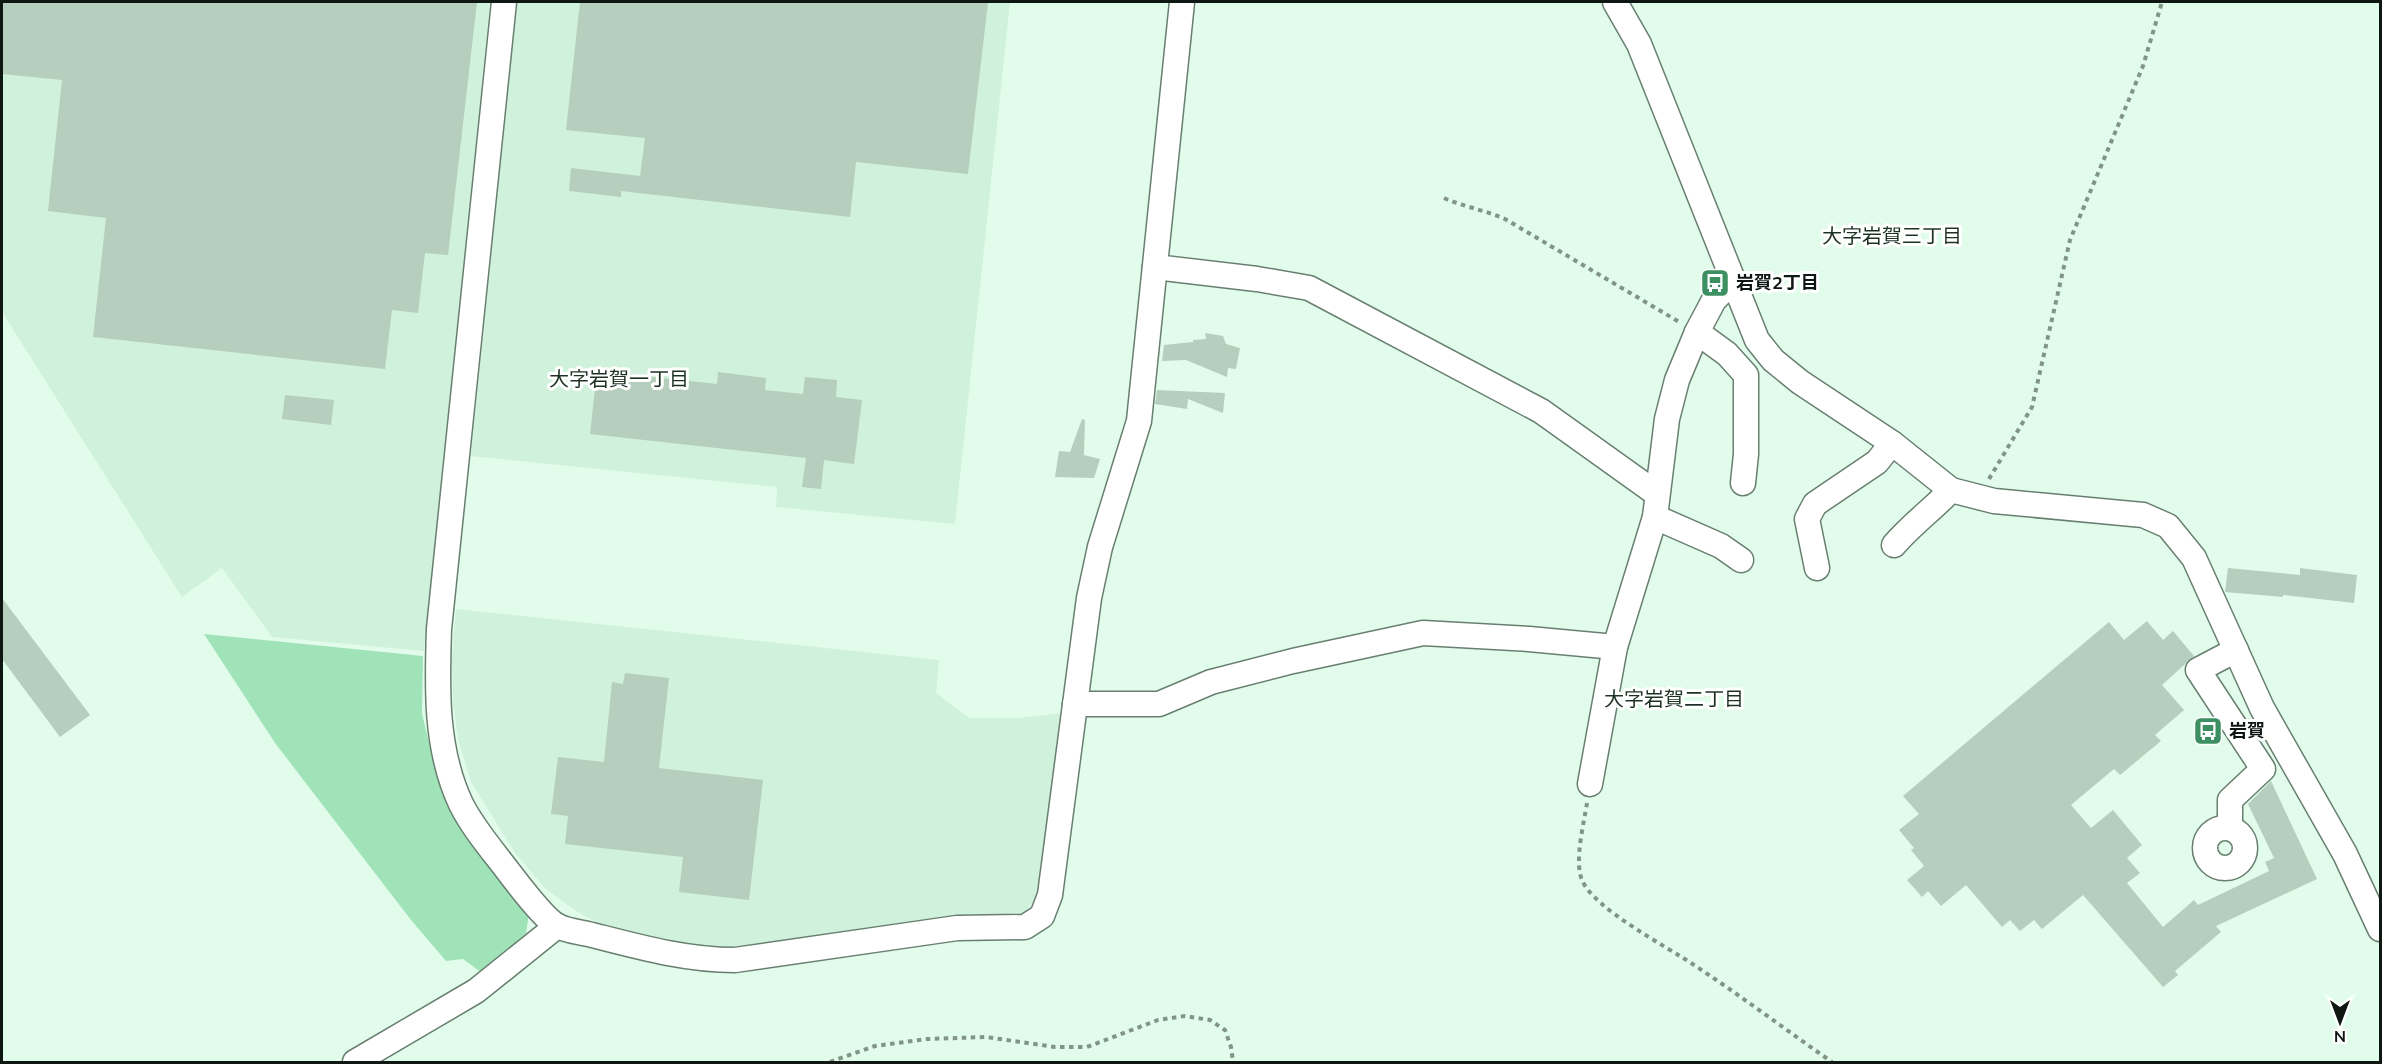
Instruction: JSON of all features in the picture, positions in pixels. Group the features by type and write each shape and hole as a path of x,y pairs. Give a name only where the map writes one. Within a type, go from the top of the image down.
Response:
{"street":[{"path":"504,2 439,629 437,692 440,729 449,768 461,803 519,886 557,926 630,945 706,960 735,960 957,928 1025,927 1042,916 1050,895 1091,588 1100,547 1139,421 1182,2"},
{"path":"1615,2 1639,44 1756,340 1773,360 1800,382 1892,443 1951,490 1978,498 2143,515 2168,526 2194,558 2262,708 2345,854 2380,929"},
{"path":"1155,267 1257,279 1309,288 1541,411 1656,506 1741,560"},
{"path":"1590,784 1615,647 1656,506 1667,419 1677,380 1697,332 1714,300 1734,281"},
{"path":"1697,332 1727,354 1746,375 1746,454 1743,483"},
{"path":"1817,568 1807,519 1815,504 1877,462 1892,443"},
{"path":"1893,545 1951,490"},
{"path":"1075,704 1159,704 1211,682 1293,661 1423,633 1615,647"},
{"path":"2230,828 2230,800 2263,770 2198,670 2236,650"},
{"path":"355,1062 476,992 557,926"}],"path":[{"path":"1978,498 2032,407 2070,240 2143,66 2162,2"},
{"path":"1444,198 1505,219 1697,332"},
{"path":"1590,784 1581,842 1580,873 1592,895 1832,1062"},
{"path":"830,1062 875,1046 927,1039 986,1037 1056,1047 1087,1047 1158,1020 1185,1016 1210,1020 1225,1030 1232,1047 1233,1062"}],"shaded area":[{"path":"2,2 490,2 424,651 272,637 222,568 182,597 2,312"},
{"path":"517,2 1010,2 955,524 776,507 777,487 471,456"},
{"path":"456,609 939,660 936,693 969,718 1018,718 1063,713 1039,889 1034,901 1021,918 939,917 735,947 704,948 659,941 603,926 576,911 545,888 515,853 471,782 459,743 453,705 452,657"}],"green space":[{"path":"204,634 423,656 422,713 436,773 458,825 529,913 526,933 482,973 463,959 446,961 411,920 275,743"}],"building":[{"path":"2,2 477,2 448,255 425,253 418,313 392,310 385,369 93,337 106,218 48,211 62,80 2,74"},
{"path":"580,2 988,2 968,174 856,162 850,217 621,191 621,197 569,191 571,168 640,176 645,138 566,130"},
{"path":"1205,333 1223,336 1226,344 1240,348 1236,369 1228,368 1227,377 1186,360 1162,361 1164,345 1206,339"},
{"path":"597,371 717,384 718,372 766,378 765,390 803,394 805,377 837,380 836,397 862,400 854,464 824,460 821,489 802,487 806,458 590,434"},
{"path":"1157,390 1225,393 1223,413 1188,399 1187,409 1155,404"},
{"path":"285,395 334,400 331,425 282,419"},
{"path":"1082,419 1085,420 1084,455 1100,459 1094,478 1055,477 1059,451 1070,452"},
{"path":"2228,568 2300,575 2300,568 2357,575 2354,603 2283,595 2283,597 2225,592"},
{"path":"2,598 90,715 60,737 2,659"},
{"path":"2147,621 2163,640 2173,631 2194,656 2162,685 2184,710 2155,735 2161,741 2120,775 2114,769 2071,805 2091,828 2113,810 2142,845 2127,858 2140,873 2127,883 2163,927 2194,900 2198,905 2269,871 2265,862 2274,858 2248,804 2271,781 2317,879 2216,926 2221,932 2175,971 2178,975 2163,987 2083,895 2042,929 2034,920 2020,931 2010,920 2002,927 1966,885 1941,906 1928,891 1922,897 1907,880 1924,866 1911,850 1914,848 1899,830 1919,814 1903,796 2109,622 2124,640"},
{"path":"625,673 669,678 659,768 763,780 749,900 679,892 683,857 565,844 568,816 551,814 558,757 604,762 612,682 623,684"}],"place":[{"name":"岩賀2丁目","path":"1715,283"},
{"name":"岩賀","path":"2208,731"}],"district":[{"name":"大字岩賀三丁目","path":"1892,236"},
{"name":"大字岩賀一丁目","path":"619,379"},
{"name":"大字岩賀二丁目","path":"1674,699"}]}
